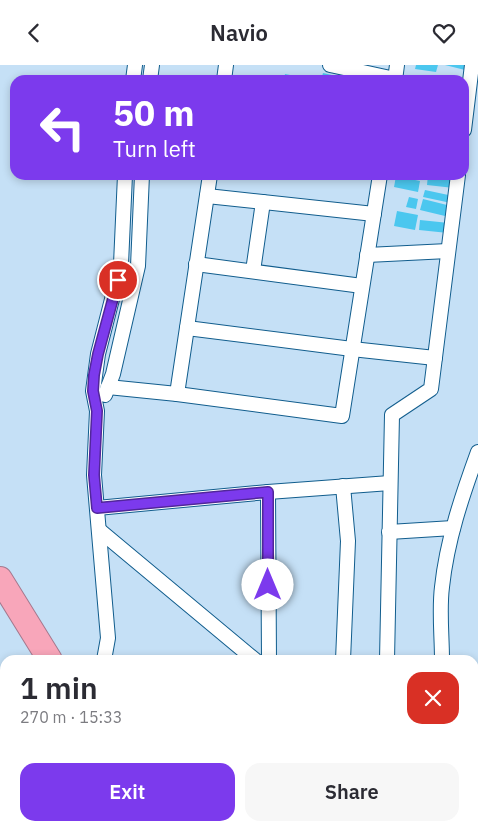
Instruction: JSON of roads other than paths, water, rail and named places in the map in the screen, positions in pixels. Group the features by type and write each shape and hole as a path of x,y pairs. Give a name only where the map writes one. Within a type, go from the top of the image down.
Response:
{"highway":[{"path":"0,579 44,655"}],"street":[{"path":"330,65 373,75"},
{"path":"469,89 472,65"},
{"path":"105,655 108,638 94,475 97,411 93,391 98,354 121,264 125,180"},
{"path":"97,411 113,374 138,266 142,180"},
{"path":"177,394 209,180"},
{"path":"108,387 177,394 342,416 379,180"},
{"path":"386,655 392,415 431,389 457,180"},
{"path":"206,196 374,214"},
{"path":"253,271 263,202"},
{"path":"367,255 448,251"},
{"path":"196,264 362,285"},
{"path":"187,328 435,358"},
{"path":"442,655 442,588 449,545 464,489 478,452"},
{"path":"97,508 390,483"},
{"path":"343,486 348,541 343,655"},
{"path":"268,492 269,655"},
{"path":"389,532 453,528"},
{"path":"99,530 249,655"}]}
